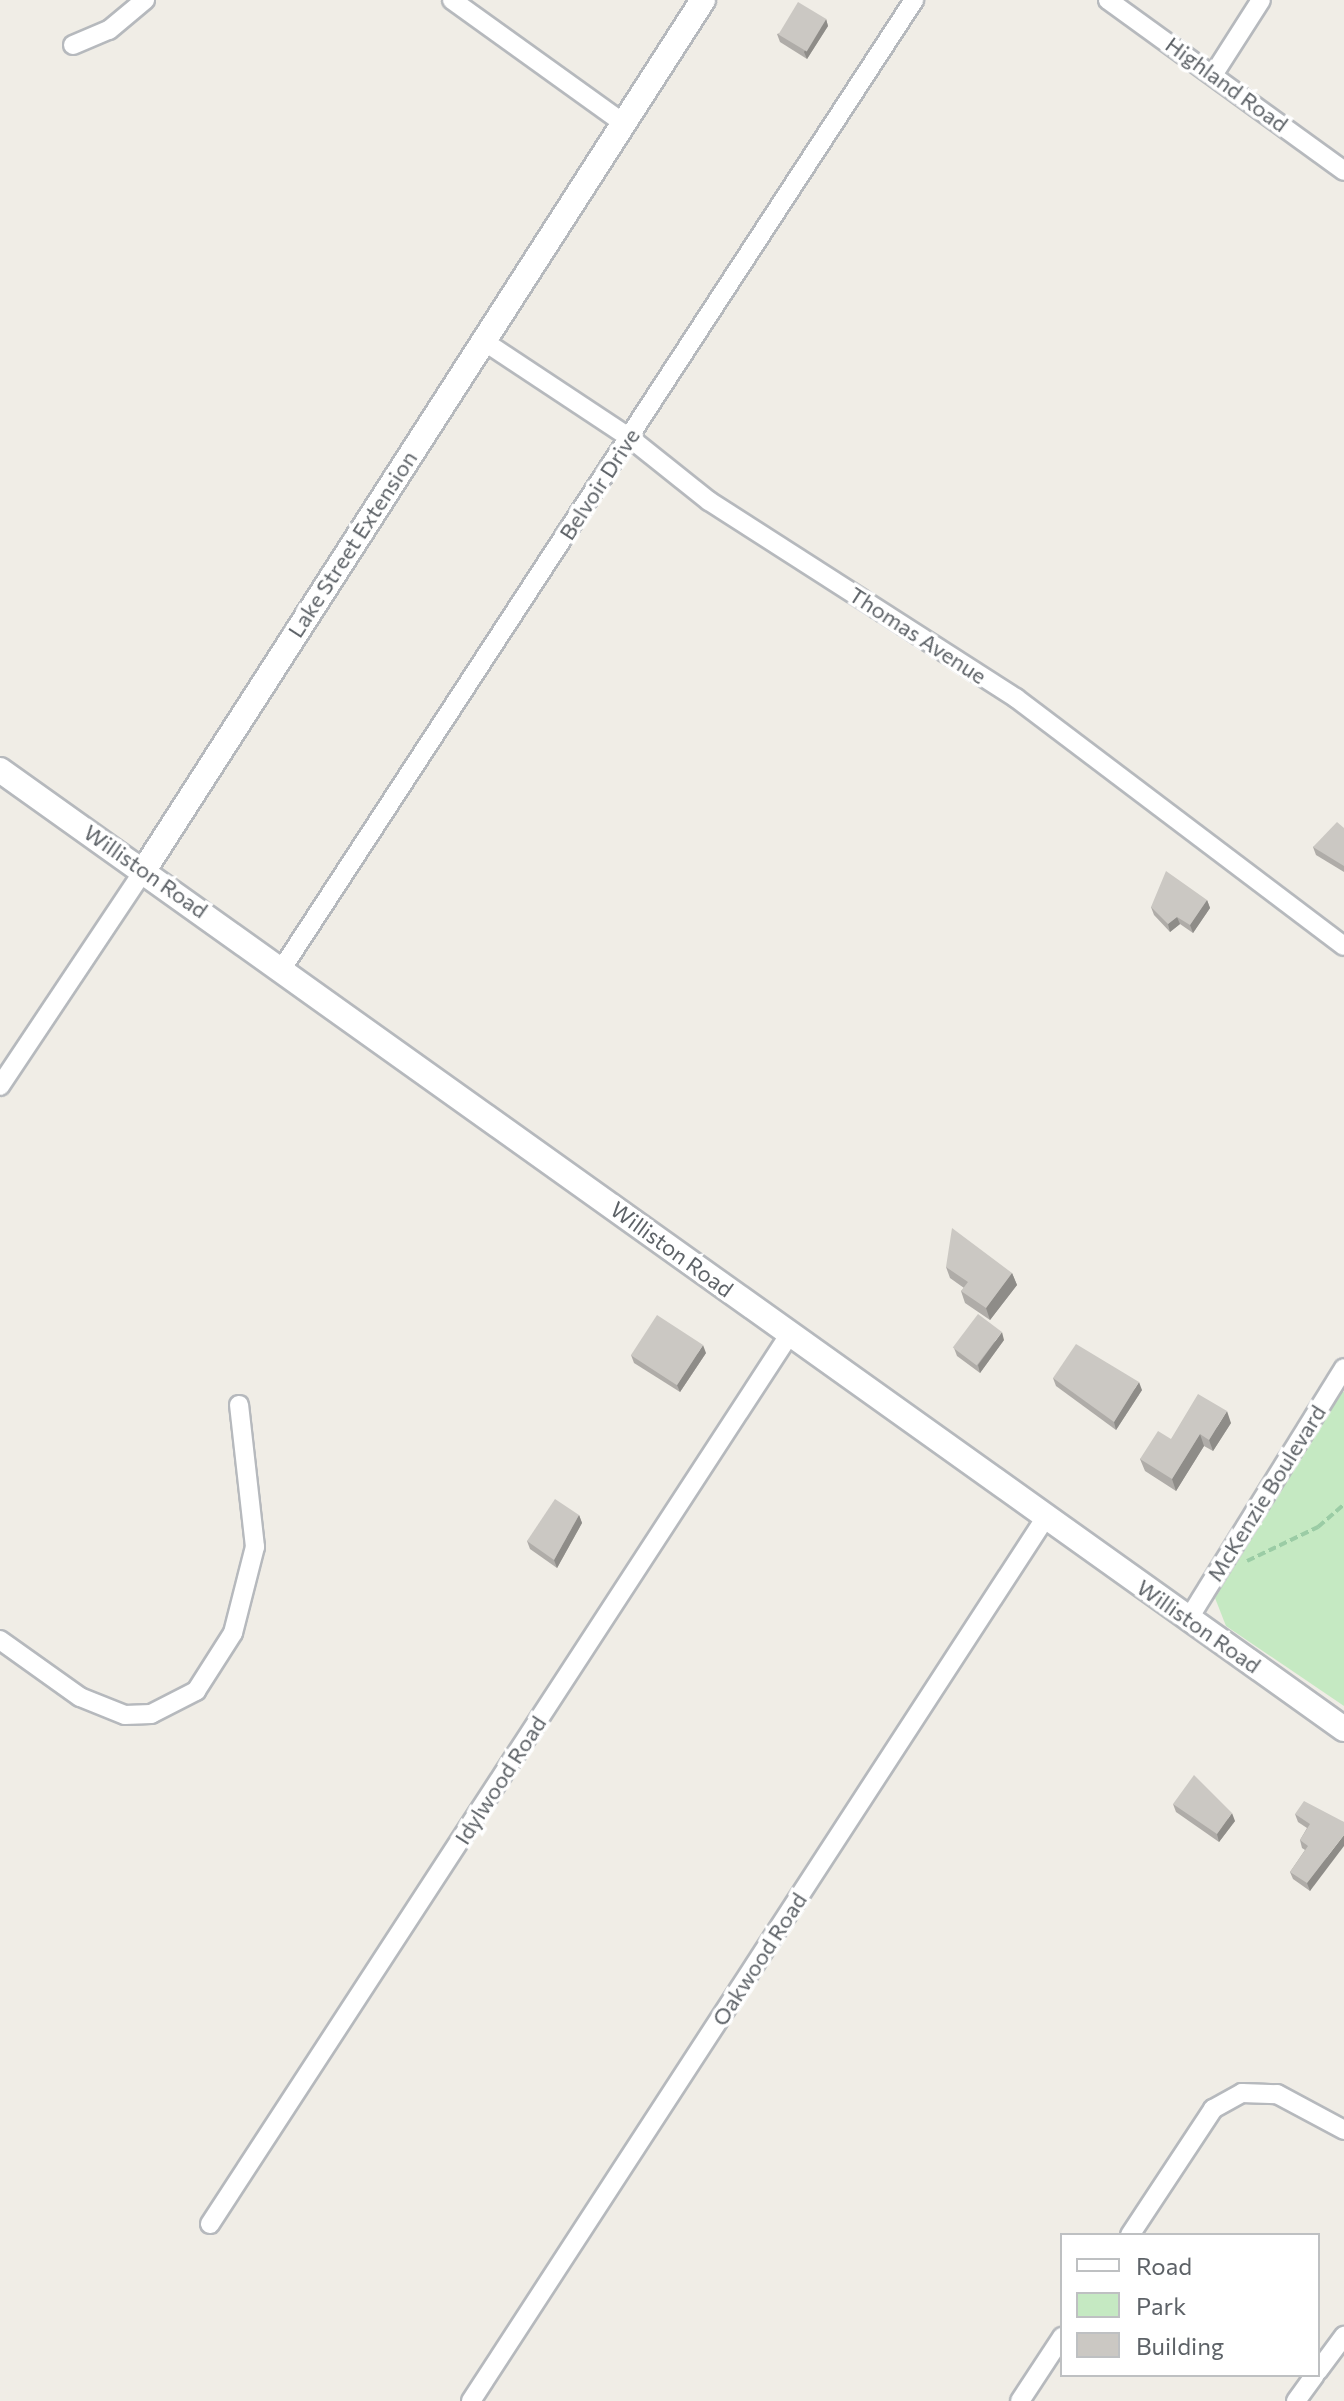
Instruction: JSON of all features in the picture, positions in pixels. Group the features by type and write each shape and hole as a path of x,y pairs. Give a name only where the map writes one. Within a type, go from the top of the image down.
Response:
{"main road":[{"name":"Lake Street Extension","path":"144,870 703,0"},
{"name":"Williston Road","path":"0,770 283,967 789,1335 1344,1729"}],"street":[{"path":"73,45 109,30 145,0"},
{"path":"452,0 623,123"},
{"name":"Belvoir Drive","path":"283,967 914,0"},
{"name":"Highland Road","path":"1108,0 1215,72 1344,171"},
{"path":"1215,72 1261,0"},
{"name":"Thomas Avenue","path":"482,340 630,438 709,501 1016,698 1344,946"},
{"name":"Lake Street Extension","path":"0,1086 144,870"},
{"name":"Idylwood Road","path":"210,2224 789,1335"},
{"name":"McKenzie Boulevard","path":"1189,1618 1344,1368"},
{"path":"0,1640 80,1697 125,1715 151,1714 196,1691 233,1633 255,1547 256,1502 239,1405"},
{"name":"Oakwood Road","path":"471,2401 1046,1517"},
{"path":"1131,2233 1213,2109 1242,2093 1277,2094 1344,2130"},
{"path":"1320,2369 1344,2336"},
{"path":"1020,2401 1060,2340"},
{"path":"1296,2401 1314,2377"}],"path":[{"path":"1236,1571 1318,1527 1344,1504"}],"green space":[{"path":"1341,1391 1344,1392 1344,1706 1226,1626 1215,1598"}],"building":[{"path":"798,2 826,19 807,52 778,35"},
{"path":"1337,822 1344,828 1344,866 1313,847"},
{"path":"1166,871 1207,900 1190,925 1177,917 1168,924 1151,907"},
{"path":"952,1228 1012,1273 986,1308 961,1291 968,1282 946,1267"},
{"path":"978,1314 1002,1332 977,1366 953,1348"},
{"path":"657,1315 703,1345 677,1385 631,1355"},
{"path":"1076,1344 1139,1382 1114,1422 1053,1378"},
{"path":"1198,1394 1227,1411 1209,1440 1200,1434 1172,1479 1140,1459 1158,1431 1171,1439"},
{"path":"555,1499 579,1515 554,1560 527,1541"},
{"path":"1194,1775 1232,1813 1217,1834 1173,1804"},
{"path":"1304,1801 1344,1822 1344,1835 1307,1883 1290,1872 1308,1846 1300,1840 1310,1824 1295,1814"}]}
